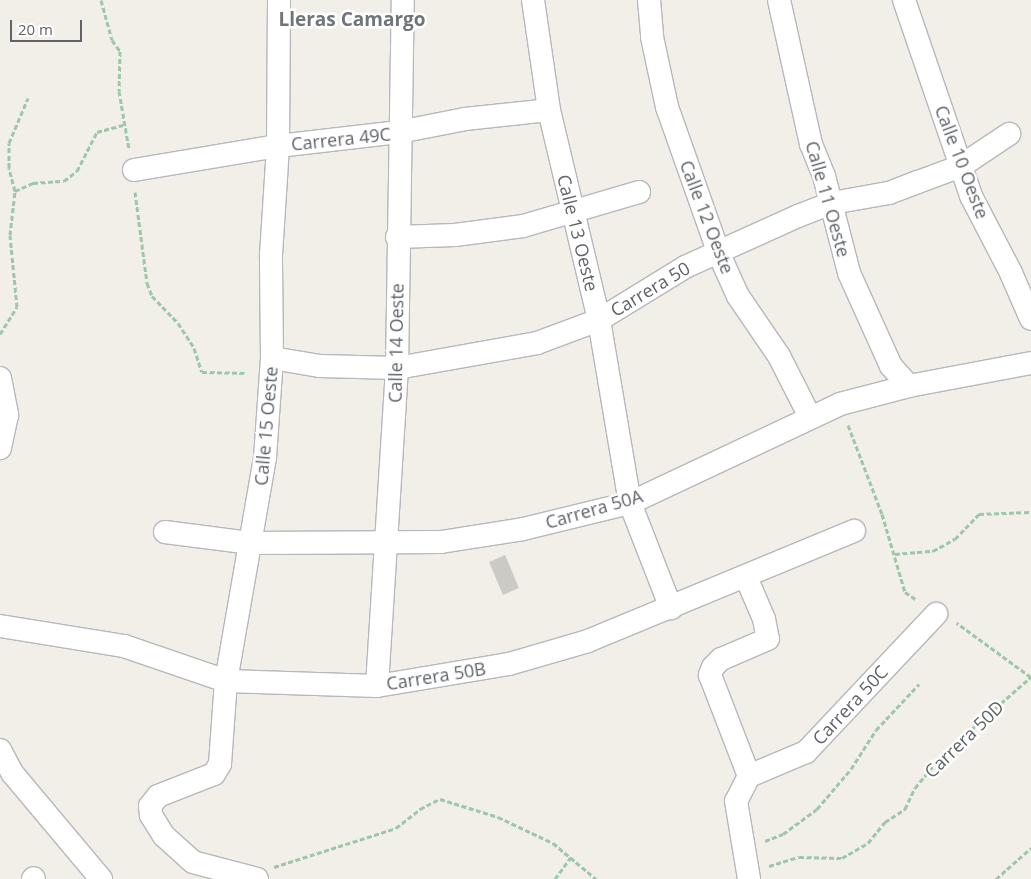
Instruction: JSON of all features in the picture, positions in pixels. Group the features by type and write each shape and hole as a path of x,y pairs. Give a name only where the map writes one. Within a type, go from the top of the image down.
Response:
{"street":[{"name":"Calle 15 Oeste","path":"254,878 193,862 164,836 151,815 150,806 158,796 214,774 220,764 226,681 252,543 265,458 272,365 271,255 278,146 279,0"},
{"name":"Calle 14 Oeste","path":"377,686 388,541 397,368 397,237 403,0"},
{"name":"Calle 13 Oeste","path":"534,0 549,110 600,320 630,503 671,608"},
{"name":"Calle 12 Oeste","path":"649,0 652,37 667,107 688,180 738,296 779,356 810,417"},
{"name":"Calle 11 Oeste","path":"779,0 811,144 832,203 849,273 891,366 909,386"},
{"name":"Calle 10 Oeste","path":"904,0 971,196 1011,273 1031,319"},
{"name":"Carrera 49C","path":"134,170 278,146 399,132 464,119 549,110"},
{"name":"Carrera 50","path":"272,365 397,368 537,343 600,320 667,277 702,258 719,254 832,203 889,192 961,166 1009,134"},
{"path":"397,237 455,235 523,226 639,192"},
{"name":"Carrera 50A","path":"165,532 252,543 441,542 523,529 630,503 840,404 909,386 1031,363"},
{"path":"0,378 7,415 0,448"},
{"name":"Carrera 50B","path":"0,626 124,646 226,681 377,686 509,664 588,640 746,577 806,548 854,531"},
{"path":"746,577 764,619 768,639 721,659 713,666 710,675 722,712 749,776 736,801 748,876"},
{"name":"Carrera 50C","path":"749,776 806,752 936,614"},
{"path":"0,750 6,776 101,879"}],"path":[{"path":"0,334 17,306 10,235 15,191 9,168 9,143 28,98"},
{"path":"15,191 33,183 64,181 77,171 97,132 123,125"},
{"path":"202,372 272,365"},
{"path":"840,404 894,554 905,592 936,614 966,627 1031,677"},
{"path":"894,554 933,551 955,539 979,514 1031,512"},
{"name":"Carrera 50D","path":"748,876 799,857 842,858 868,844 885,822 905,809 915,788 939,758 1031,677"},
{"path":"744,849 783,834 817,809 850,769 876,730 919,684"},
{"path":"254,878 280,864 351,844 396,828 420,809 440,799 459,802 498,817 553,843 596,879"},
{"path":"996,879 1031,848"},
{"path":"555,879 571,857"}],"building":[{"path":"505,555 519,588 503,595 489,562"}],"district":[{"name":"Lleras Camargo","path":"352,20"}]}
